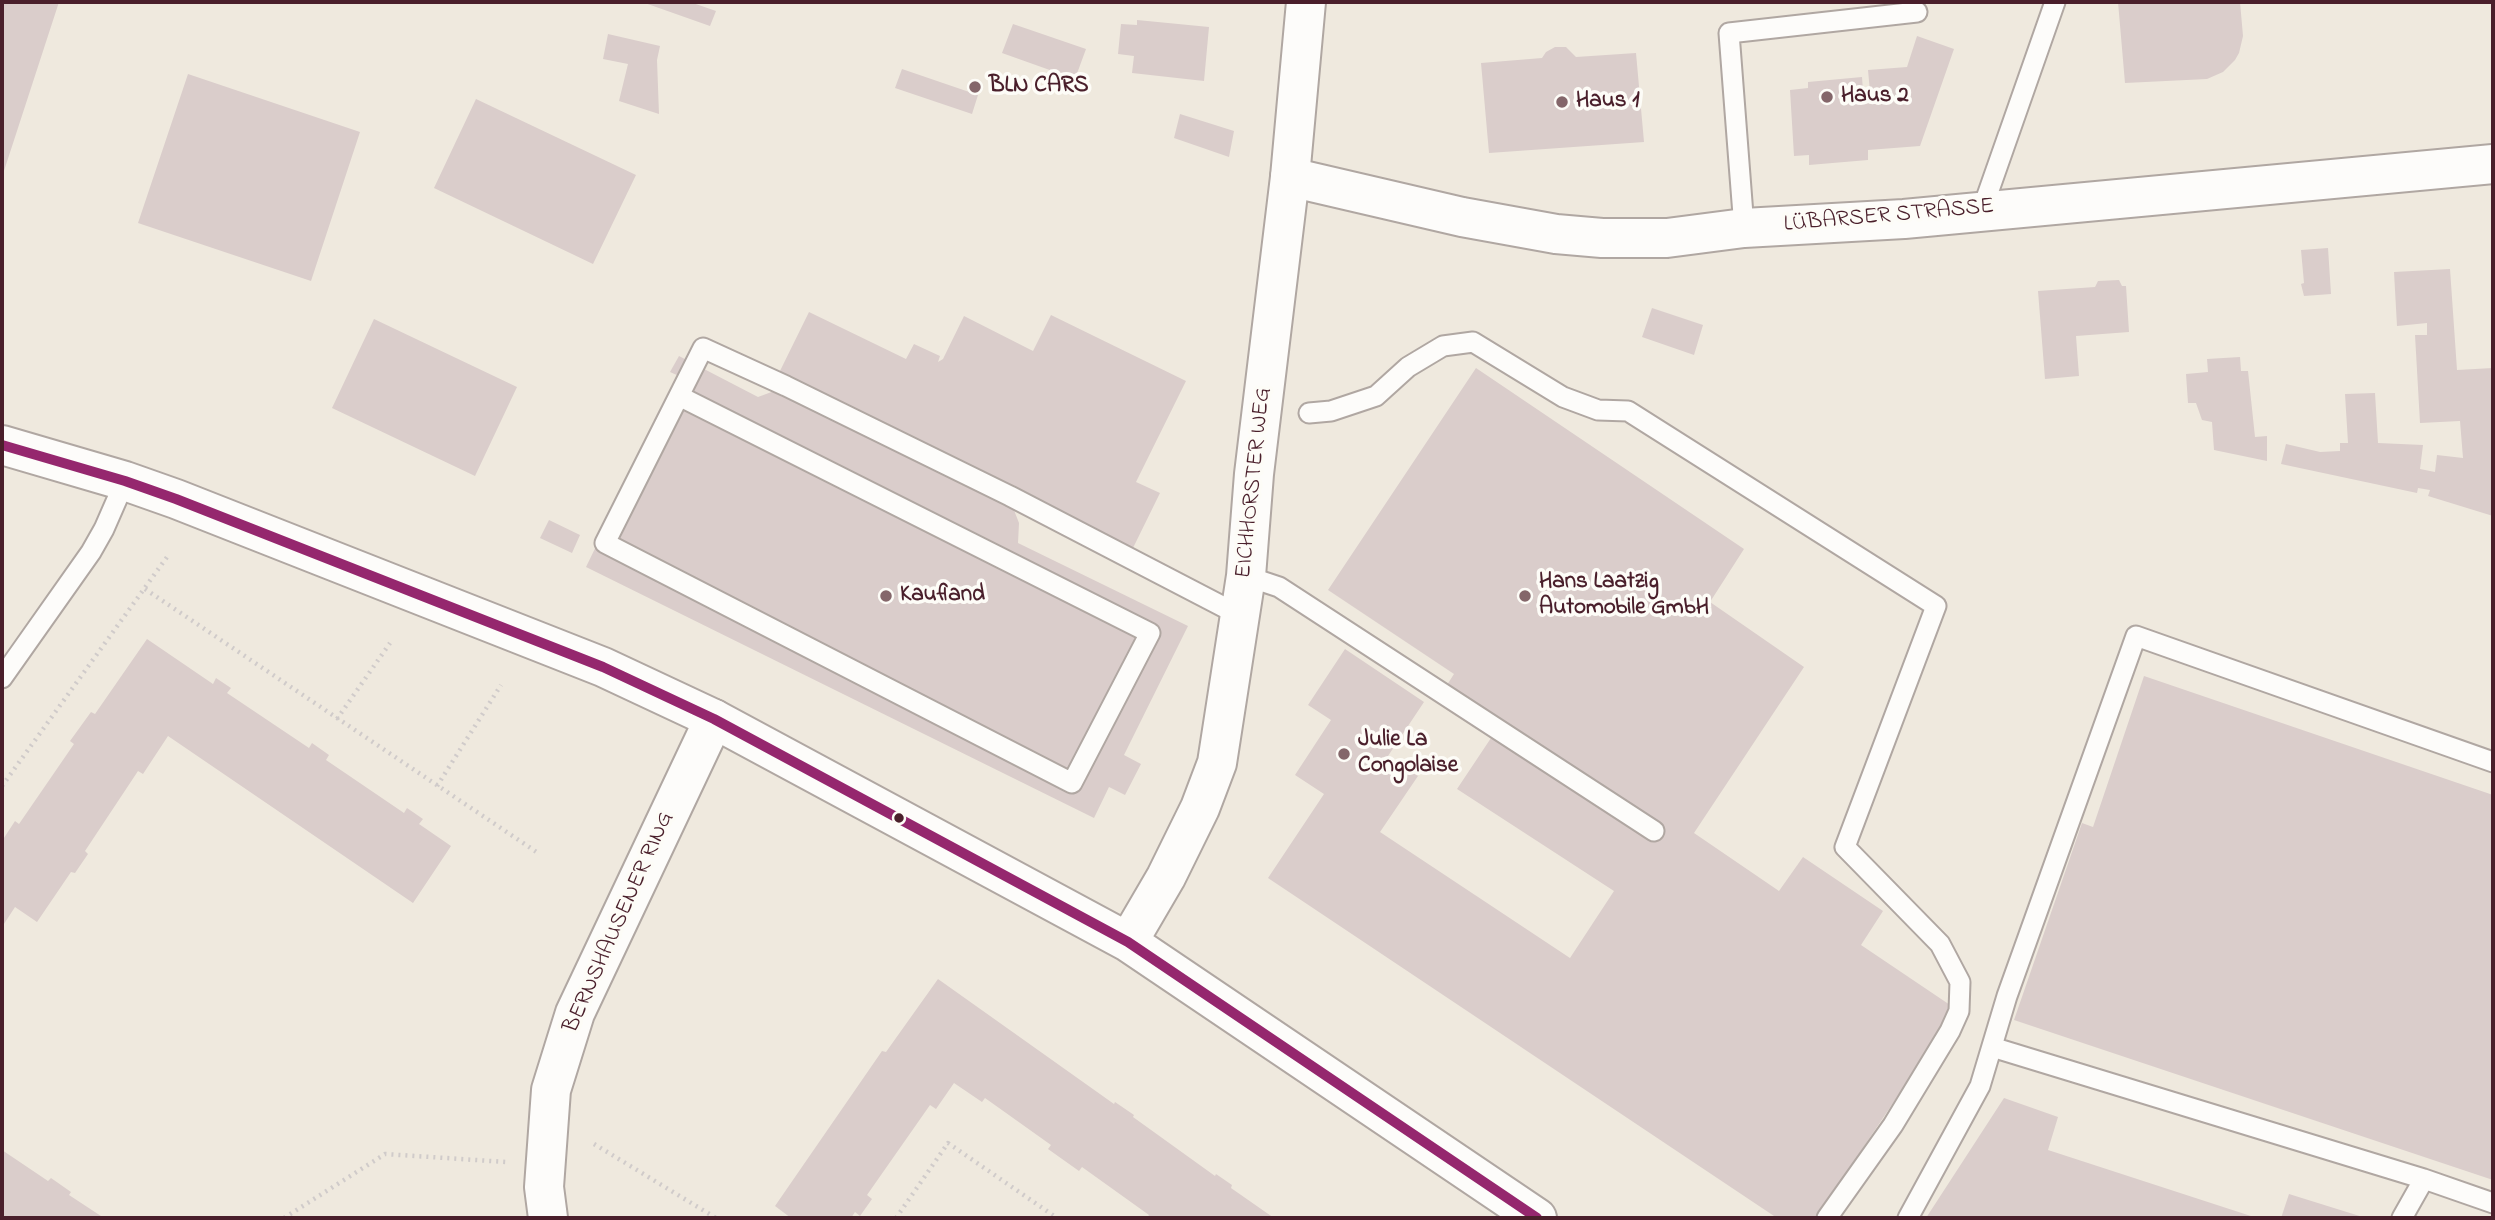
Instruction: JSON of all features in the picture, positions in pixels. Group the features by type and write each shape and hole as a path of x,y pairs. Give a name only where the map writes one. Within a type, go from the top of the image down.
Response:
{"street":[{"name":"EICHHORSTER WEG","path":"1128,942 1166,877 1200,808 1217,763 1246,576 1307,2"},
{"name":"LÜBARSER STRASSE","path":"1290,177 1462,217 1556,234 1602,238 1667,238 1744,228 1904,219 2493,164"},
{"path":"2,445 125,481 591,663 715,719 1128,942 1538,1218"},
{"name":"BERNSHAUSENER RING","path":"548,1218 544,1188 551,1090 575,1013 715,719"}],"lane":[{"path":"1982,210 2055,2"},
{"path":"1744,228 1729,33 1917,12"},
{"path":"1308,412 1331,411 1376,396 1408,367 1443,346 1473,342 1563,397 1598,410 1628,411 1936,606 1845,847 1940,944 1960,982 1953,1020 1893,1125 1828,1218"},
{"path":"679,396 1150,633 1072,783 605,543 703,348 1010,496 1241,616"},
{"path":"2,678 91,552 125,481"},
{"path":"1246,576 1279,587 1654,831"},
{"path":"1908,1218 1980,1086 2007,996 2136,636 2493,762"},
{"path":"1992,1047 2424,1179 2493,1203"},
{"path":"2402,1218 2424,1179"}],"path":[{"path":"2,786 167,557"},
{"path":"145,589 538,853"},
{"path":"337,719 390,643"},
{"path":"437,786 501,685"},
{"path":"896,1218 948,1143 1056,1218"},
{"path":"594,1144 716,1218"},
{"path":"284,1218 384,1154 512,1163"}],"building":[{"path":"2,2 59,2 2,177"},
{"path":"642,2 690,2 716,11 710,26"},
{"path":"2118,2 2240,2 2243,36 2239,53 2223,72 2207,79 2125,83"},
{"path":"1137,20 1209,27 1204,81 1132,73 1134,56 1118,54 1121,24 1137,25"},
{"path":"1013,24 1086,49 1075,79 1002,53"},
{"path":"608,34 660,46 657,60 659,114 619,101 628,64 603,59"},
{"name":"Haus 2","path":"1917,36 1954,49 1920,146 1868,150 1868,160 1809,165 1809,155 1794,156 1790,90 1808,88 1808,82 1862,77 1864,104 1871,103 1868,70 1907,67"},
{"name":"Haus 1","path":"1555,47 1566,47 1576,57 1636,53 1644,142 1489,153 1481,63 1542,58"},
{"path":"902,69 978,95 972,114 895,88"},
{"path":"188,74 360,132 311,281 138,223"},
{"path":"476,99 636,175 593,264 434,188"},
{"path":"1180,114 1234,131 1229,157 1174,138"},
{"path":"2328,248 2331,294 2304,296 2301,284 2304,283 2301,250"},
{"path":"2450,269 2457,370 2493,368 2493,516 2428,496 2430,490 2418,488 2417,493 2281,464 2286,444 2320,452 2340,451 2340,443 2348,443 2345,394 2375,393 2378,443 2423,445 2420,469 2435,472 2437,455 2463,458 2460,421 2420,423 2415,335 2427,335 2427,323 2397,326 2394,272"},
{"path":"2119,280 2122,286 2126,286 2129,332 2076,336 2079,376 2045,379 2038,291 2095,287 2098,281"},
{"path":"1652,308 1703,325 1694,355 1642,337"},
{"name":"Kaufland","path":"809,312 906,359 914,344 940,356 938,362 943,359 964,316 1033,351 1051,315 1186,381 1136,482 1160,493 1132,550 1012,505 1019,523 1018,543 1188,626 1124,755 1141,764 1125,795 1109,787 1094,818 586,567 679,376 670,372 679,356 758,397 777,390 778,375"},
{"path":"374,319 517,387 475,476 332,408"},
{"path":"2240,357 2241,371 2248,371 2255,437 2267,436 2267,461 2214,450 2212,422 2202,420 2196,403 2188,403 2186,374 2208,372 2207,359"},
{"path":"1476,368 1744,549 1710,602 1804,667 1694,833 1779,891 1803,857 1883,911 1861,945 1956,1009 1816,1218 1777,1218 1268,878 1324,794 1295,775 1331,720 1308,705 1345,649 1424,702 1388,756 1418,776 1380,832 1570,958 1614,891 1457,789 1501,723 1445,688 1454,674 1328,590"},
{"path":"549,520 580,535 572,553 540,538"},
{"path":"147,639 213,684 216,678 231,688 227,693 309,748 312,743 329,755 326,760 404,813 407,808 423,819 419,824 451,846 413,903 168,736 143,774 138,771 85,851 88,854 75,873 71,872 37,922 15,907 2,927 2,841 15,821 19,824 74,744 70,741 91,712 95,714"},
{"path":"2144,676 2493,795 2493,1180 2014,1020 2082,823 2093,827"},
{"path":"938,979 1114,1104 1115,1102 1134,1115 1133,1117 1215,1176 1216,1174 1232,1185 1231,1188 1274,1218 1147,1218 1149,1215 1082,1167 1079,1171 1048,1149 1051,1145 985,1098 982,1102 954,1083 936,1109 930,1105 867,1195 872,1199 860,1216 855,1212 851,1218 791,1218 775,1206 882,1051 886,1052"},
{"path":"2004,1098 2058,1117 2048,1150 2257,1218 1926,1218"},
{"path":"2,1150 48,1181 51,1178 71,1192 69,1195 104,1218 2,1218"},
{"path":"2289,1194 2366,1218 2281,1218"}],"transit line":[{"path":"2,445 176,499 603,667 714,719 1128,942 1537,1218"}],"place":[{"name":"BLN CARS","path":"975,87"},
{"name":"Haus 2","path":"1827,97"},
{"name":"Haus 1","path":"1562,102"},
{"name":"Kaufland","path":"886,596"},
{"name":"Hans Laatzig Automobile GmbH","path":"1525,596"},
{"name":"Julie La Congolaise","path":"1344,754"}]}
